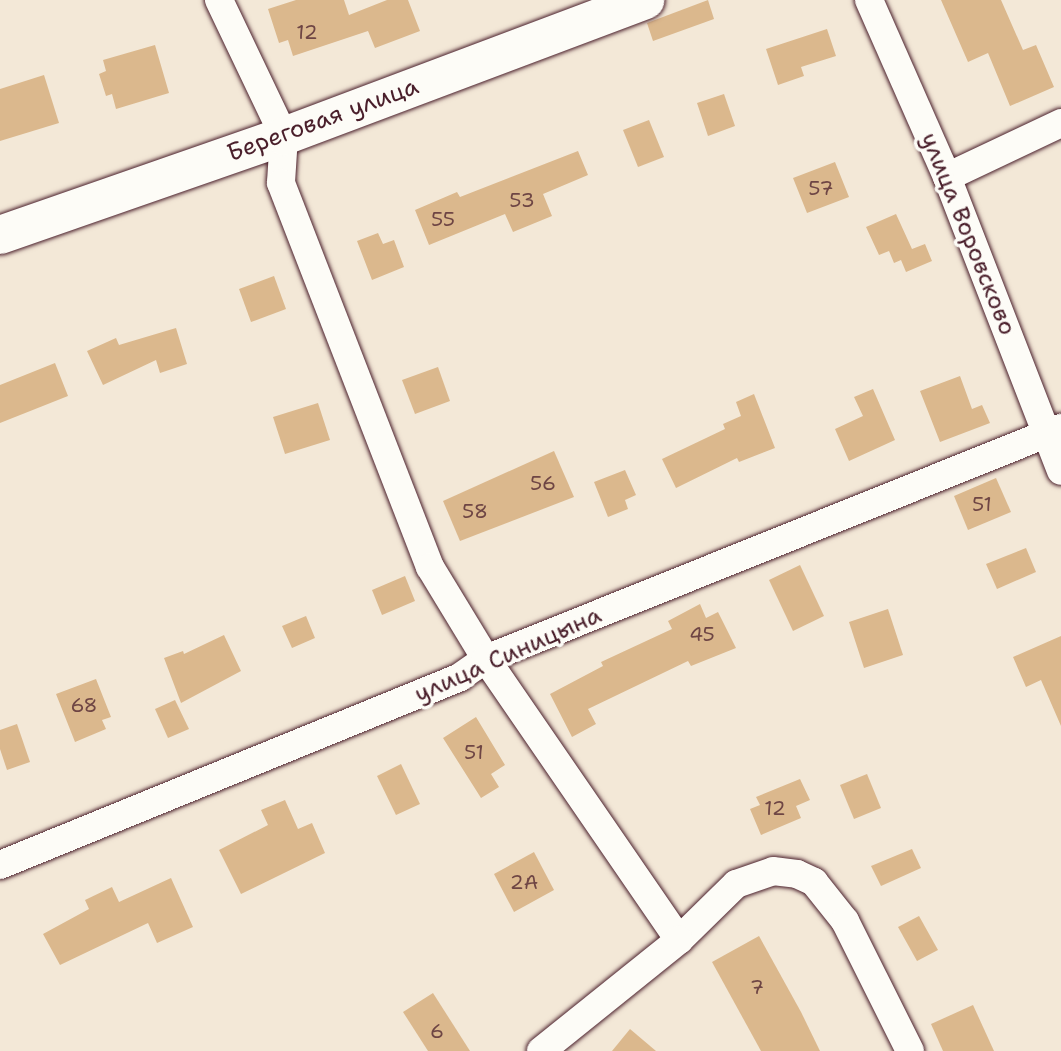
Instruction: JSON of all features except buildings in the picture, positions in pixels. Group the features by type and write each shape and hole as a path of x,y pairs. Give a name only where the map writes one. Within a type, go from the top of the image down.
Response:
{"main road":[{"name":"Береговая улица","path":"0,235 284,136 645,0"}],"street":[{"path":"219,0 284,136 281,183 286,198 430,567 486,659 679,940"},
{"name":"улица Воровсково","path":"869,0 1054,431 1061,471"},
{"path":"947,177 1061,123"},
{"name":"улица Синицына","path":"0,865 460,677 486,659 1054,431"},
{"path":"541,1051 679,940 736,884 773,871 797,874 814,882 845,921 910,1051"}]}
